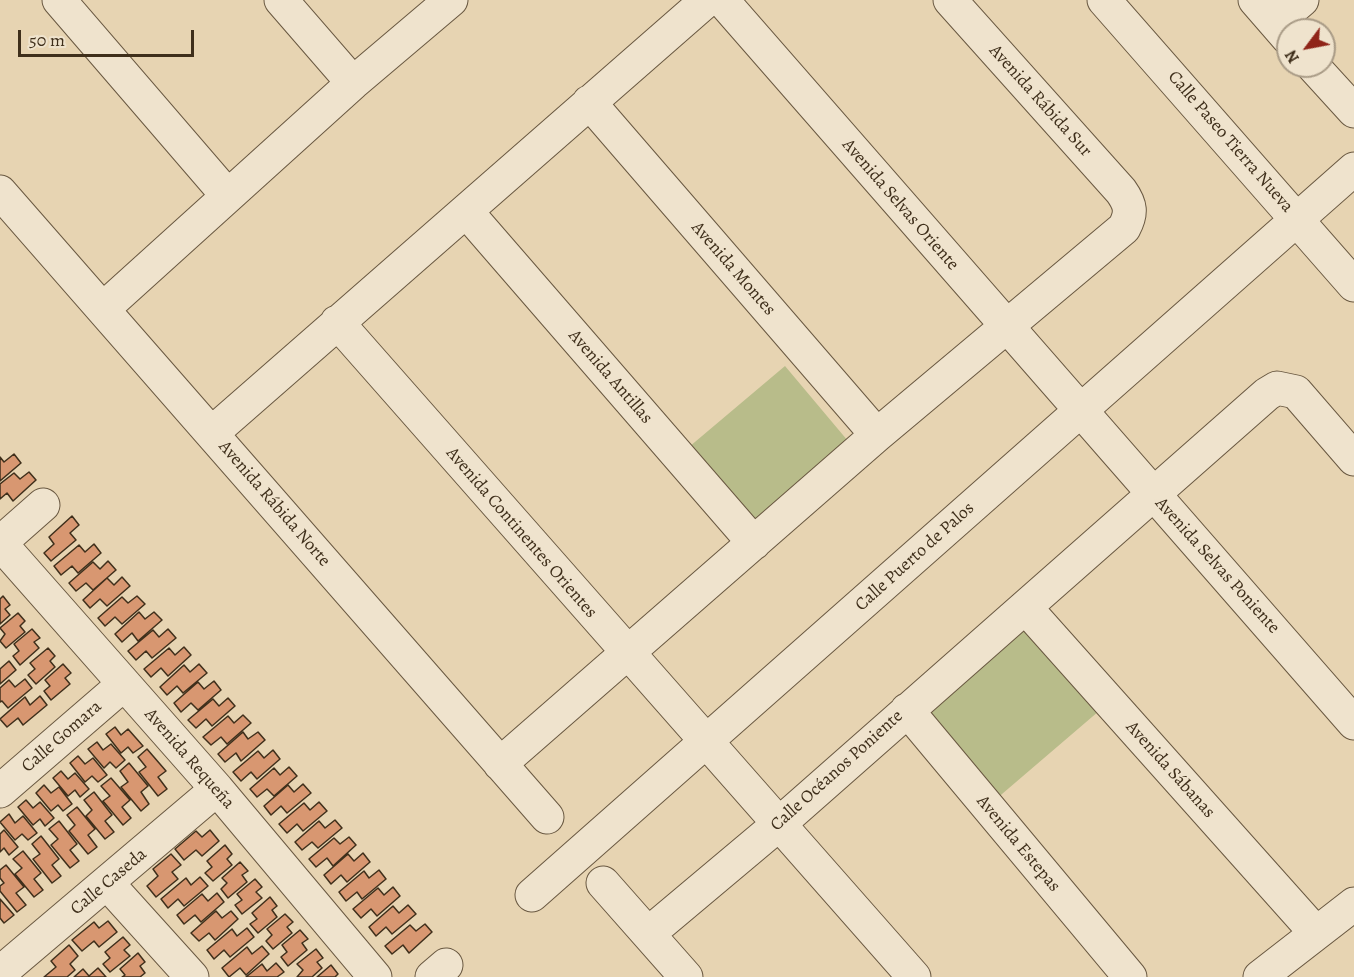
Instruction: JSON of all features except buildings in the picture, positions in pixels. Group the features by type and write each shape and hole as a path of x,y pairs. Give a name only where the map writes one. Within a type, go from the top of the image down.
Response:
{"street":[{"path":"59,0 227,195"},
{"path":"281,0 353,83"},
{"path":"103,309 353,83 451,0"},
{"path":"212,433 707,0"},
{"name":"Avenida Selvas Oriente","path":"722,0 1079,410"},
{"name":"Avenida Rábida Sur","path":"950,0 1130,202 1131,216 1124,228 1006,327"},
{"name":"Calle Paseo Tierra Nueva","path":"1104,0 1354,285"},
{"path":"1273,20 1302,0"},
{"path":"1324,78 1354,111"},
{"name":"Avenida Montes","path":"589,102 877,435"},
{"name":"Calle Puerto de Palos","path":"532,895 1354,169"},
{"name":"Avenida Rábida Norte","path":"0,192 547,817"},
{"name":"Avenida Antillas","path":"466,211 754,543"},
{"name":"Avenida Continentes Orientes","path":"337,322 626,653 914,977"},
{"path":"500,764 877,435 1006,327"},
{"name":"Calle Océanos Poniente","path":"648,934 779,824 1267,394 1277,388 1287,388 1296,392 1354,459"},
{"name":"Avenida Selvas Poniente","path":"1079,410 1354,723"},
{"path":"0,543 43,505"},
{"name":"Avenida Requeña","path":"0,543 217,789 375,977"},
{"name":"Avenida Sábanas","path":"1025,607 1316,933"},
{"name":"Calle Gomara","path":"5,775 124,684"},
{"name":"Avenida Estepas","path":"907,710 1130,977"},
{"name":"Calle Caseda","path":"2,973 217,789"},
{"path":"603,883 686,977"},
{"path":"108,884 192,977"},
{"path":"1260,977 1354,904"}],"green space":[{"path":"785,366 848,441 752,522 689,447"},
{"path":"1025,623 1099,711 995,800 920,712"}]}
